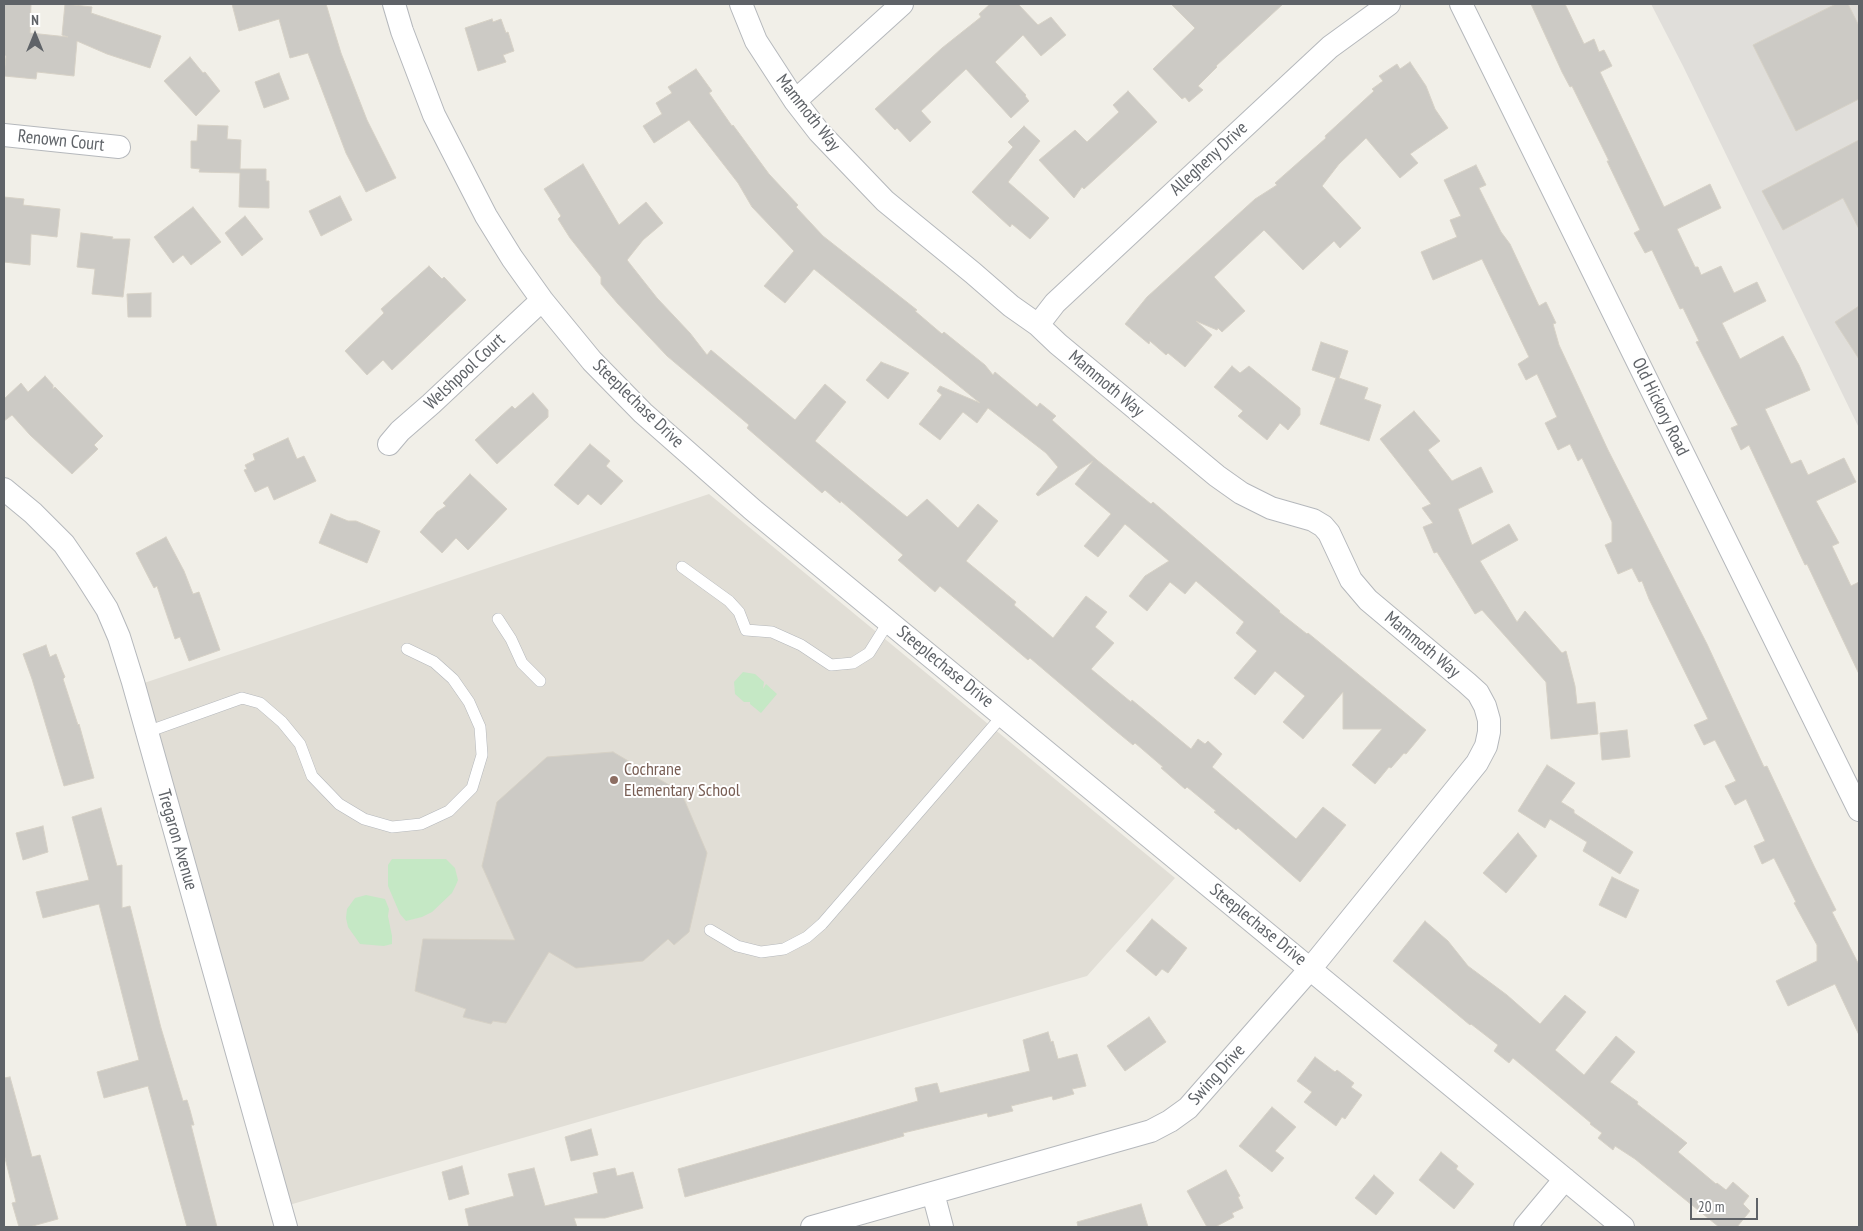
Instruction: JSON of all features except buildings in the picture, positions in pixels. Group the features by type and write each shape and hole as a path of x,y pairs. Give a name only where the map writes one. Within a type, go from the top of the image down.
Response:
{"street":[{"name":"Steeplechase Drive","path":"394,4 402,32 434,115 486,216 512,258 542,300 592,361 643,413 753,510 1623,1227"},
{"name":"Mammoth Way","path":"741,4 756,41 795,101 819,132 885,201 973,272 1011,306 1038,325 1073,357 1233,488 1271,508 1313,520 1323,526 1329,533 1351,580 1368,600 1478,693 1485,706 1489,720 1489,732"},
{"path":"795,101 902,4"},
{"name":"Allegheny Drive","path":"1038,325 1055,303 1330,47 1389,4"},
{"name":"Old Hickory Road","path":"1461,4 1859,810"},
{"name":"Renown Court","path":"4,135 119,146"},
{"name":"Welshpool Court","path":"389,444 400,431 432,404 542,300"},
{"name":"Tregaron Avenue","path":"4,489 33,513 64,544 107,609 120,637 286,1227"},
{"name":"Swing Drive","path":"812,1227 1151,1131 1170,1121 1188,1108 1311,968 1477,763 1486,746 1489,732"},
{"path":"1525,1227 1565,1178"},
{"path":"933,1193 942,1227"}],"lane":[{"path":"682,567 729,601 739,612 746,630 772,632 801,645 831,665 853,663 869,652 889,621"},
{"path":"498,619 511,639 522,663 540,681"},
{"path":"147,732 242,698 260,704 282,722 300,744 312,776 340,804 364,818 392,827 421,824 449,811 472,788 482,755 480,727 469,702 453,678 434,662 407,650"},
{"path":"710,930 737,946 761,952 784,949 806,937 822,924 1003,715"}],"shaded area":[{"path":"1651,4 1859,4 1859,428 1683,66"},
{"name":"Cochrane Elementary School","path":"709,494 1175,878 1087,976 289,1205 144,683"}],"green space":[{"path":"743,672 755,674 764,682 763,689 766,684 777,694 761,713 750,702 744,702 735,694 734,682"},
{"path":"392,859 446,859 455,868 458,880 452,893 432,912 406,921 400,914 388,886 388,865"},
{"path":"366,895 385,899 389,909 388,916 392,944 384,946 360,944 348,927 347,909 355,898"}],"place":[{"name":"Cochrane Elementary School","path":"614,780"}]}
